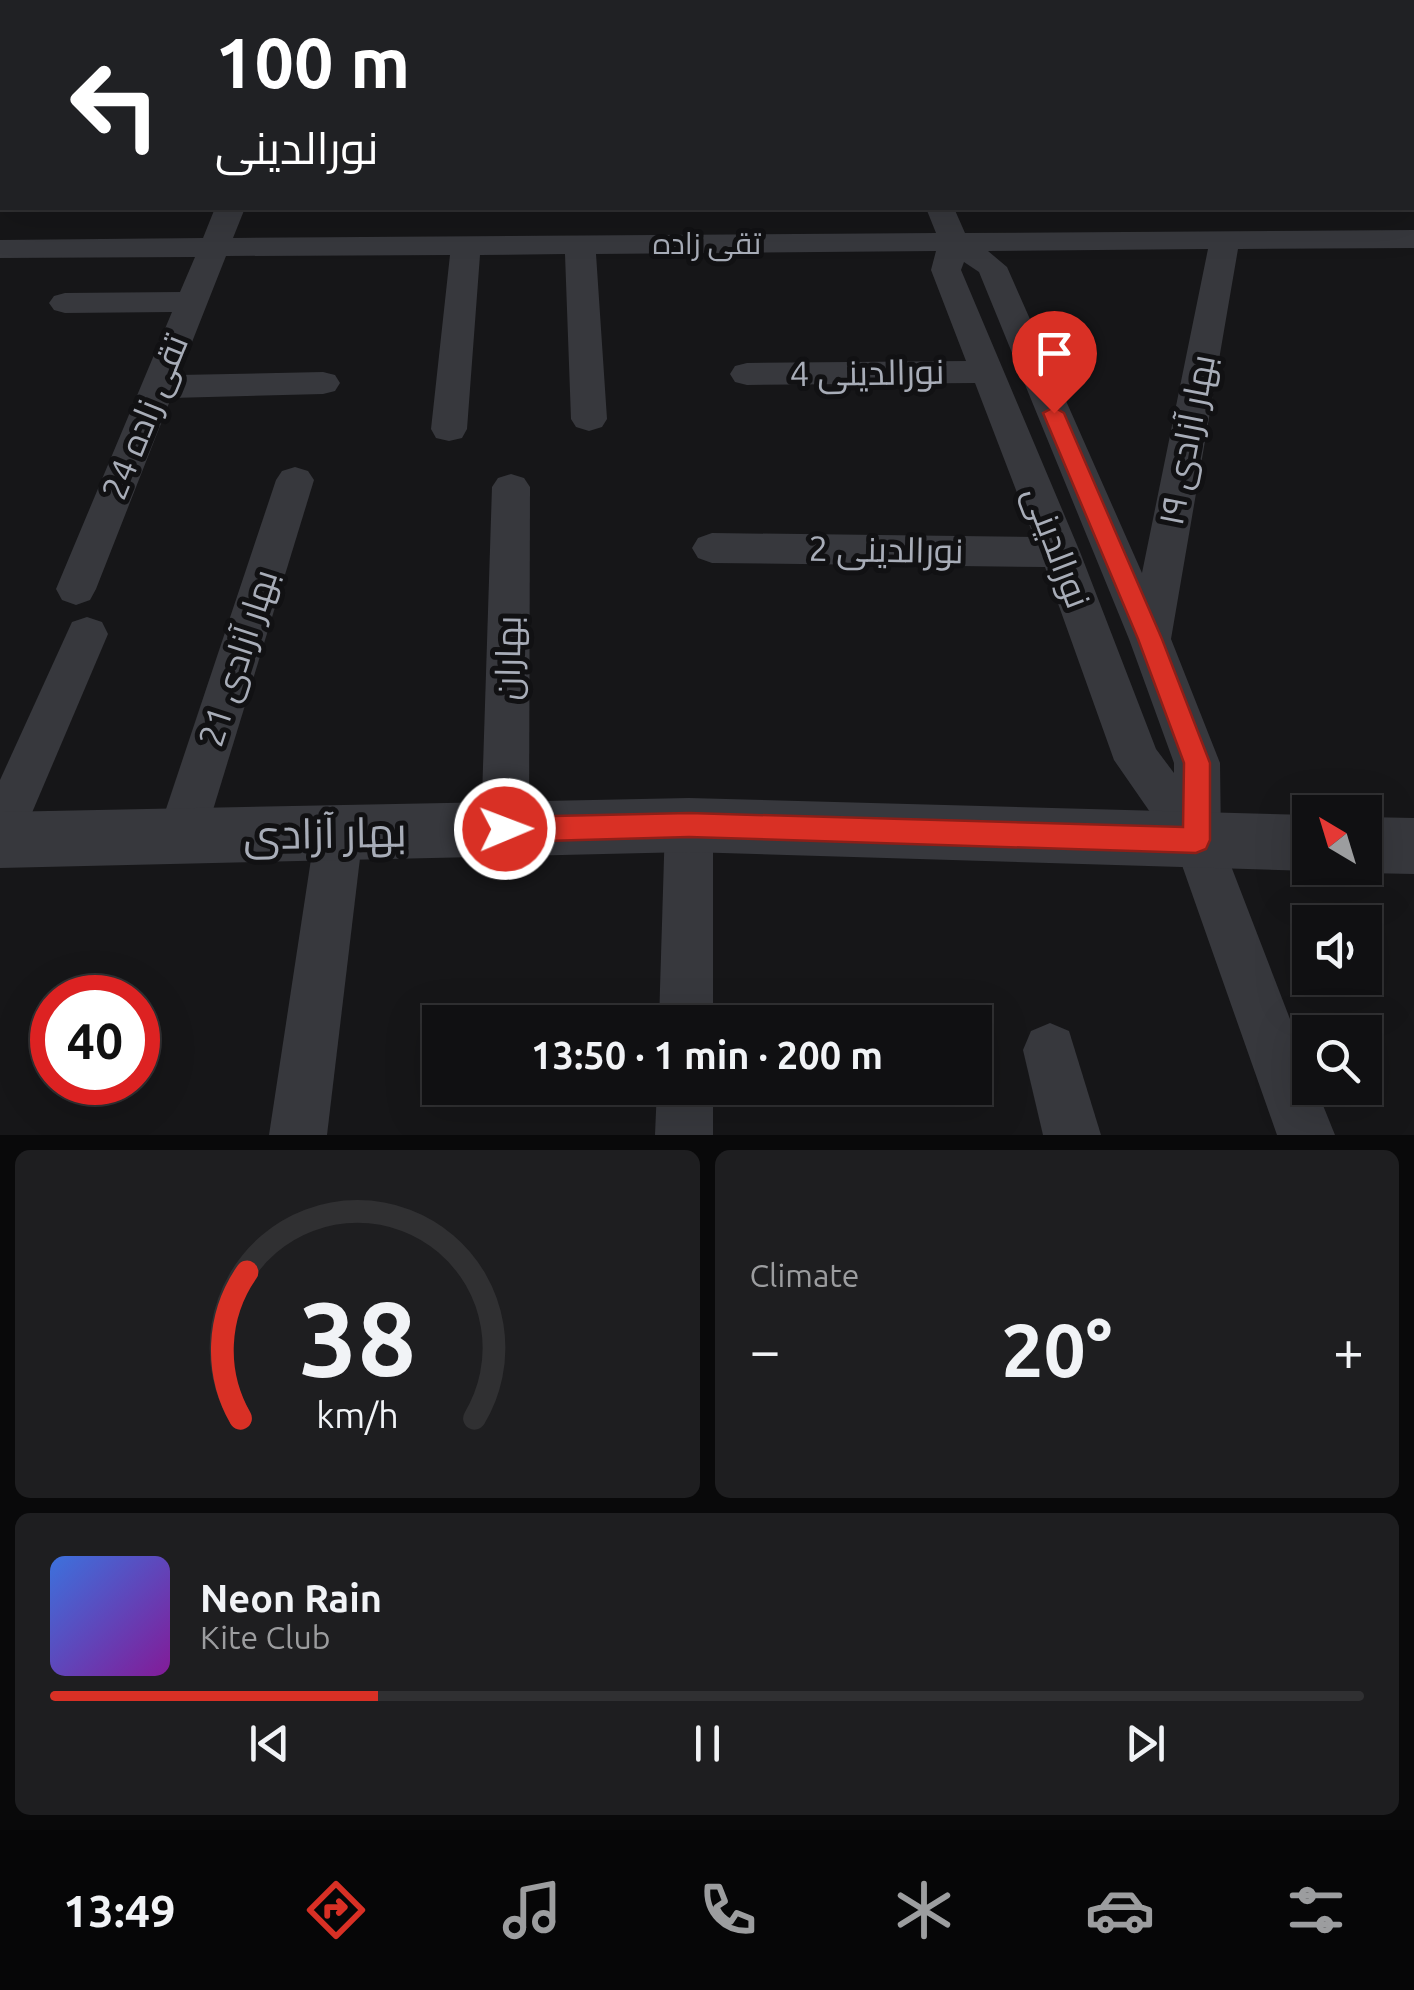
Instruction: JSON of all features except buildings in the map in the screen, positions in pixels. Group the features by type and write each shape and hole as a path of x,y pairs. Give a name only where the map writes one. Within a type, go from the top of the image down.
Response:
{"street":[{"name":"تقی زاده 24","path":"76,589 229,210"},
{"path":"1089,241 1098,210"},
{"path":"1348,240 1351,210"},
{"name":"تقی زاده","path":"0,249 580,244 947,225 1089,241 1414,239"},
{"name":"نورالدینی","path":"947,225 946,270 1060,552 1137,760 1196,840 1306,1135"},
{"name":"نورالدینی","path":"947,225 992,267 1150,639 1197,763 1196,840"},
{"name":"بهار آزادی ۱۹","path":"1150,639 1225,240"},
{"path":"580,244 589,419"},
{"path":"449,429 466,245"},
{"path":"65,303 192,302"},
{"name":"نورالدینی 4","path":"746,374 986,372"},
{"path":"158,387 323,383"},
{"name":"بهار آزادی 21","path":"181,836 295,480"},
{"name":"بهاران","path":"505,829 511,487"},
{"name":"نورالدینی 2","path":"712,548 1060,552"},
{"path":"0,837 87,634"},
{"path":"686,1005 689,825"},
{"name":"بهار آزادی","path":"0,837 689,825 1292,843"},
{"path":"298,1135 339,833"},
{"path":"1382,845 1414,846"},
{"path":"1050,1050 1072,1135"},
{"path":"684,1105 684,1135"}],"route":[{"path":"505,829 689,825 1196,840 1197,763 1150,639 1054,413"}]}
